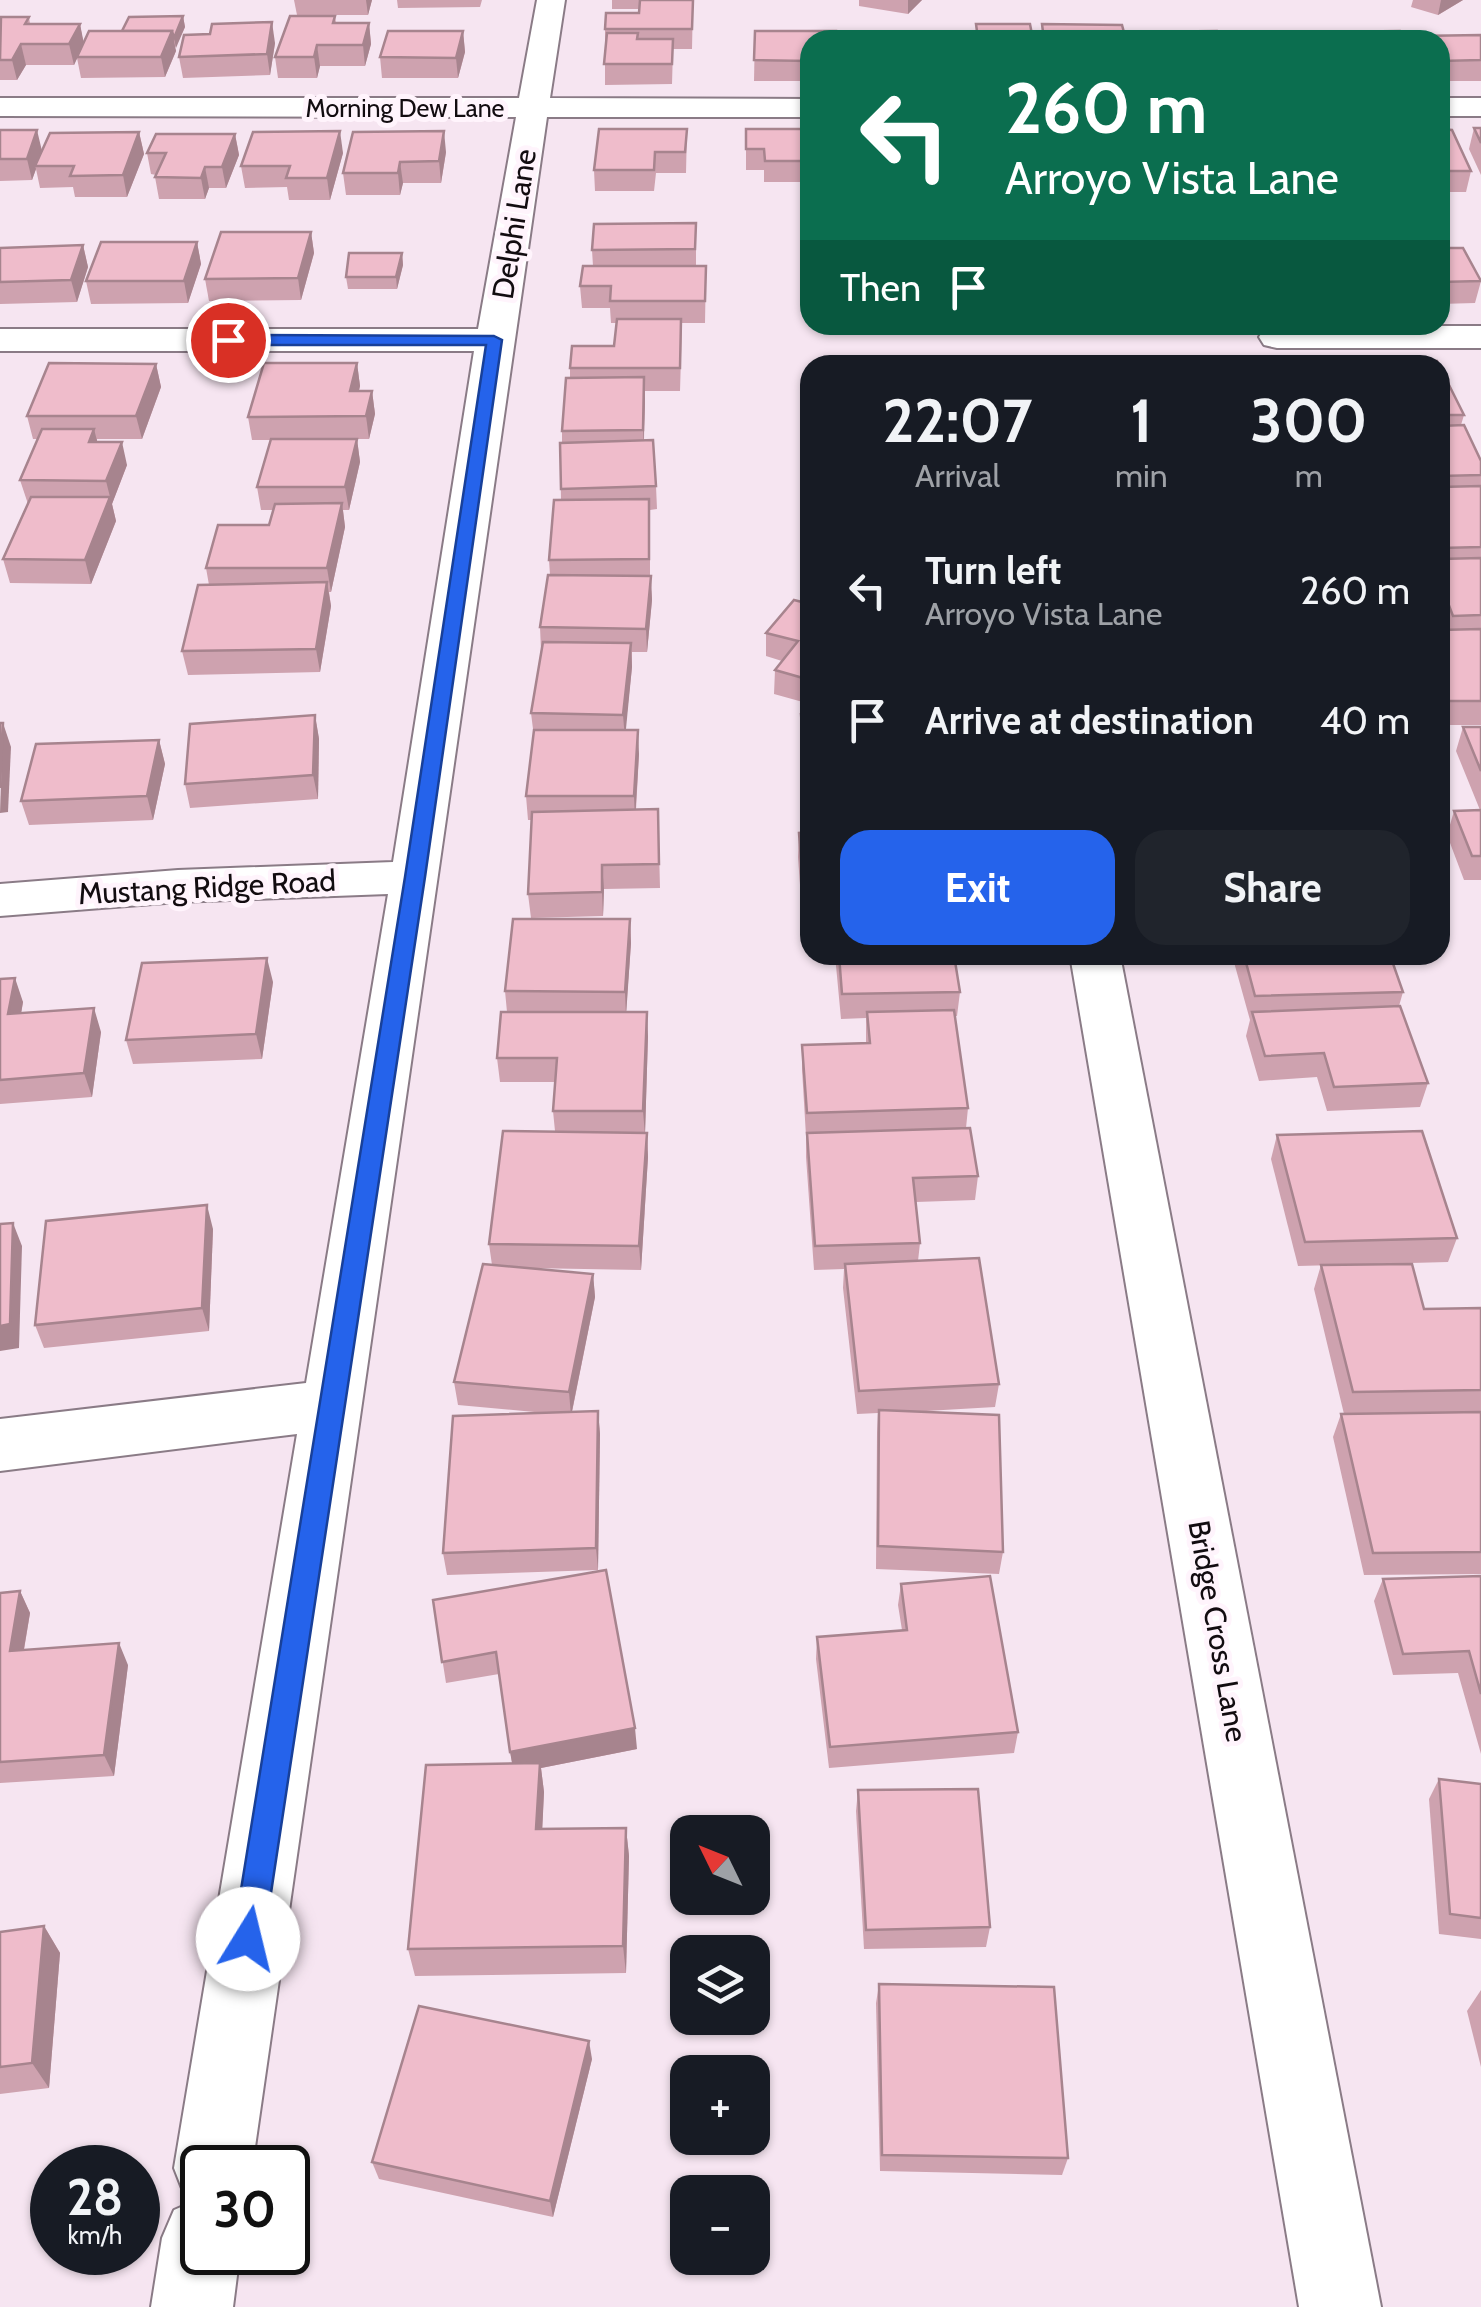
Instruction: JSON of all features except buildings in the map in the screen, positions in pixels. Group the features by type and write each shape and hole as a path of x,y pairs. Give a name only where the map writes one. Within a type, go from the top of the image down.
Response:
{"street":[{"name":"Delphi Lane","path":"218,2145 415,877 494,340 552,0"},
{"name":"Morning Dew Lane","path":"0,107 800,108"},
{"path":"1450,107 1481,107"},
{"path":"1277,338 1481,338"},
{"path":"0,340 494,340"},
{"name":"Mustang Ridge Road","path":"0,900 178,886 415,877"},
{"name":"Bridge Cross Lane","path":"1097,965 1340,2307"},
{"path":"0,1445 331,1405"},
{"path":"192,2307 197,2275"}],"route":[{"path":"228,340 494,340 415,877 248,1939"}]}
